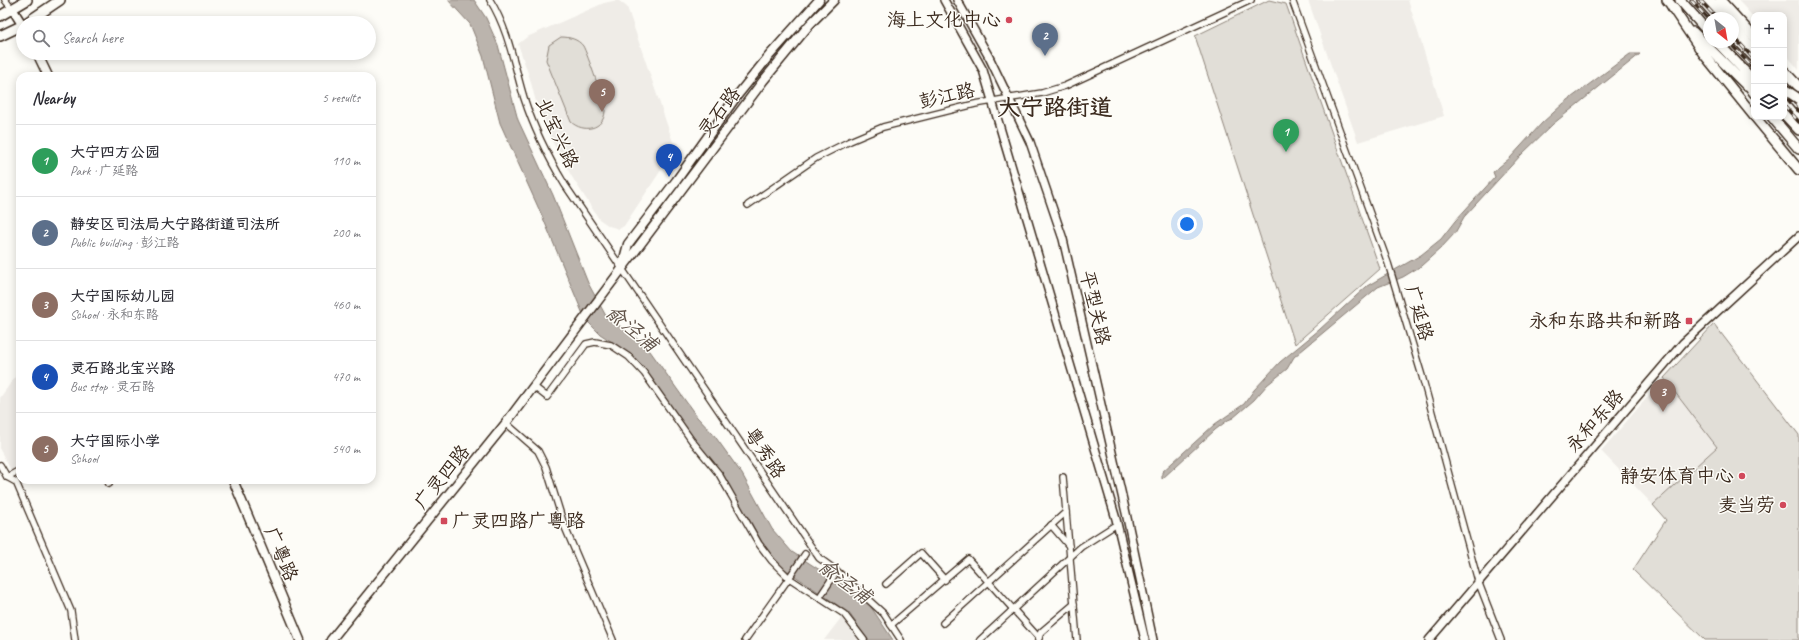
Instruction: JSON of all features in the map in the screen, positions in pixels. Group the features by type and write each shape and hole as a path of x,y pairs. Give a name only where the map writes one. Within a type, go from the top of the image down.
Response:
{"main road":[{"path":"0,16 13,10 27,0"},
{"path":"36,16 60,0"},
{"name":"灵石路","path":"621,268 628,244 676,181 736,97 769,56 819,0"},
{"name":"灵石路","path":"575,332 611,284 621,268 772,70 810,24 834,0"},
{"path":"1680,0 1703,26"},
{"path":"1702,0 1713,12"},
{"path":"1710,0 1721,12"},
{"path":"1720,0 1751,34"},
{"path":"1669,4 1690,28 1751,90"},
{"path":"1669,4 1703,53 1751,112"},
{"path":"13,10 17,16"},
{"path":"0,36 16,28"},
{"path":"1739,33 1752,48"},
{"path":"1739,41 1751,54"},
{"path":"1722,48 1751,78"},
{"path":"1729,56 1751,89"},
{"path":"40,60 46,72"},
{"path":"1787,74 1799,88"},
{"path":"1787,87 1799,100"},
{"path":"1787,91 1799,100"},
{"path":"1787,92 1799,106"},
{"path":"1787,117 1799,130"},
{"path":"1757,120 1799,170"},
{"path":"1775,120 1799,149"},
{"path":"1779,120 1799,143"},
{"name":"广灵四路","path":"331,640 506,423 575,332"},
{"name":"广粤路","path":"235,484 300,640"}],"street":[{"path":"5,0 13,10"},
{"name":"北宝兴路","path":"490,0 505,30 524,97 545,151 565,185 621,268"},
{"name":"平型关路","path":"944,0 983,70 1117,524 1145,640"},
{"name":"平型关路","path":"957,0 975,31 1010,99 1030,142 1063,239 1126,514 1153,640"},
{"name":"彭江路","path":"748,205 816,158 850,140 883,127 993,102 1042,93 1065,86 1251,0"},
{"name":"广延路","path":"1292,0 1388,263 1478,581 1501,640"},
{"name":"永和东路","path":"1429,640 1683,343 1799,236"},
{"name":"粤秀路","path":"621,268 819,558 837,571 884,614 901,640"},
{"path":"533,386 547,397 586,344 595,342 611,345 629,357 644,373 692,441 719,474 759,544 772,561 789,577 844,614 864,640"},
{"path":"506,423 538,451 546,466 564,525 614,640"},
{"path":"0,465 6,477 16,482"},
{"path":"6,477 16,472"},
{"path":"1063,476 1077,640"},
{"path":"17,484 71,611 76,640"},
{"path":"943,623 1066,512"},
{"path":"980,640 1081,547 1117,524"},
{"path":"1051,525 1069,546"},
{"path":"886,584 921,553 945,580"},
{"path":"745,640 805,554"},
{"path":"891,625 968,560 990,582 1039,639"},
{"path":"820,598 837,571"},
{"path":"1039,639 1041,632 1074,604"}],"shaded area":[{"path":"448,0 474,0 486,18 498,45 518,120 553,195 588,283 606,316 640,341 650,351 697,417 714,435 742,474 772,529 792,552 860,596 871,607 893,640 868,640 849,613 779,565 769,555 748,517 643,368 624,350 600,334 585,319 543,218 500,123 483,56 470,24"},
{"path":"618,0 627,7 673,142 679,143 624,226 619,229 609,226 599,219 572,177 552,141 536,102 518,44 527,37 604,3"},
{"path":"1269,0 1286,4 1380,269 1295,344 1195,36"},
{"path":"1308,0 1408,0 1444,116 1358,142"},
{"path":"1738,0 1799,0 1799,70 1787,56 1787,12 1751,12 1751,15"},
{"path":"561,37 573,39 583,46 596,78 605,111 601,122 592,128 581,128 571,122 546,60 549,45"},
{"path":"1630,54 1640,54 1553,124 1521,155 1464,217 1455,233 1441,248 1421,266 1403,277 1378,287 1294,357 1287,369 1267,385 1254,400 1233,418 1215,430 1162,479 1162,472 1215,424 1244,404 1254,390 1280,362 1319,330 1367,286 1421,255 1441,239 1455,221 1495,177 1493,172 1510,158 1542,123 1564,103"},
{"name":"静安体育中心","path":"1714,324 1799,435 1799,640 1705,640 1633,570 1666,520 1653,505 1717,447 1664,378"},
{"path":"16,376 16,468 11,470 0,450 0,398"},
{"path":"1664,378 1717,447 1653,505 1601,451"},
{"path":"844,614 863,640 824,640"}],"railway":[{"path":"1691,0 1703,13"},
{"path":"1700,0 1711,12"},
{"path":"1739,43 1751,56"},
{"path":"1735,48 1751,66"},
{"path":"1787,97 1799,111"},
{"path":"1787,108 1799,122"}],"place":[{"name":"海上文化中心","path":"1009,20"},
{"name":"静安区司法局大宁路街道司法所","path":"1045,56"},
{"name":"大宁国际小学","path":"602,112"},
{"name":"大宁四方公园","path":"1286,152"},
{"name":"灵石路北宝兴路","path":"669,177"},
{"name":"永和东路共和新路","path":"1689,321"},
{"name":"大宁国际幼儿园","path":"1663,412"},
{"name":"静安体育中心","path":"1742,476"},
{"name":"麦当劳","path":"1783,505"},
{"name":"广灵四路广粤路","path":"444,521"}],"district":[{"name":"大宁路街道","path":"1055,107"}],"water label":[{"name":"俞泾浦","path":"632,328"},
{"name":"俞泾浦","path":"845,581"}]}
